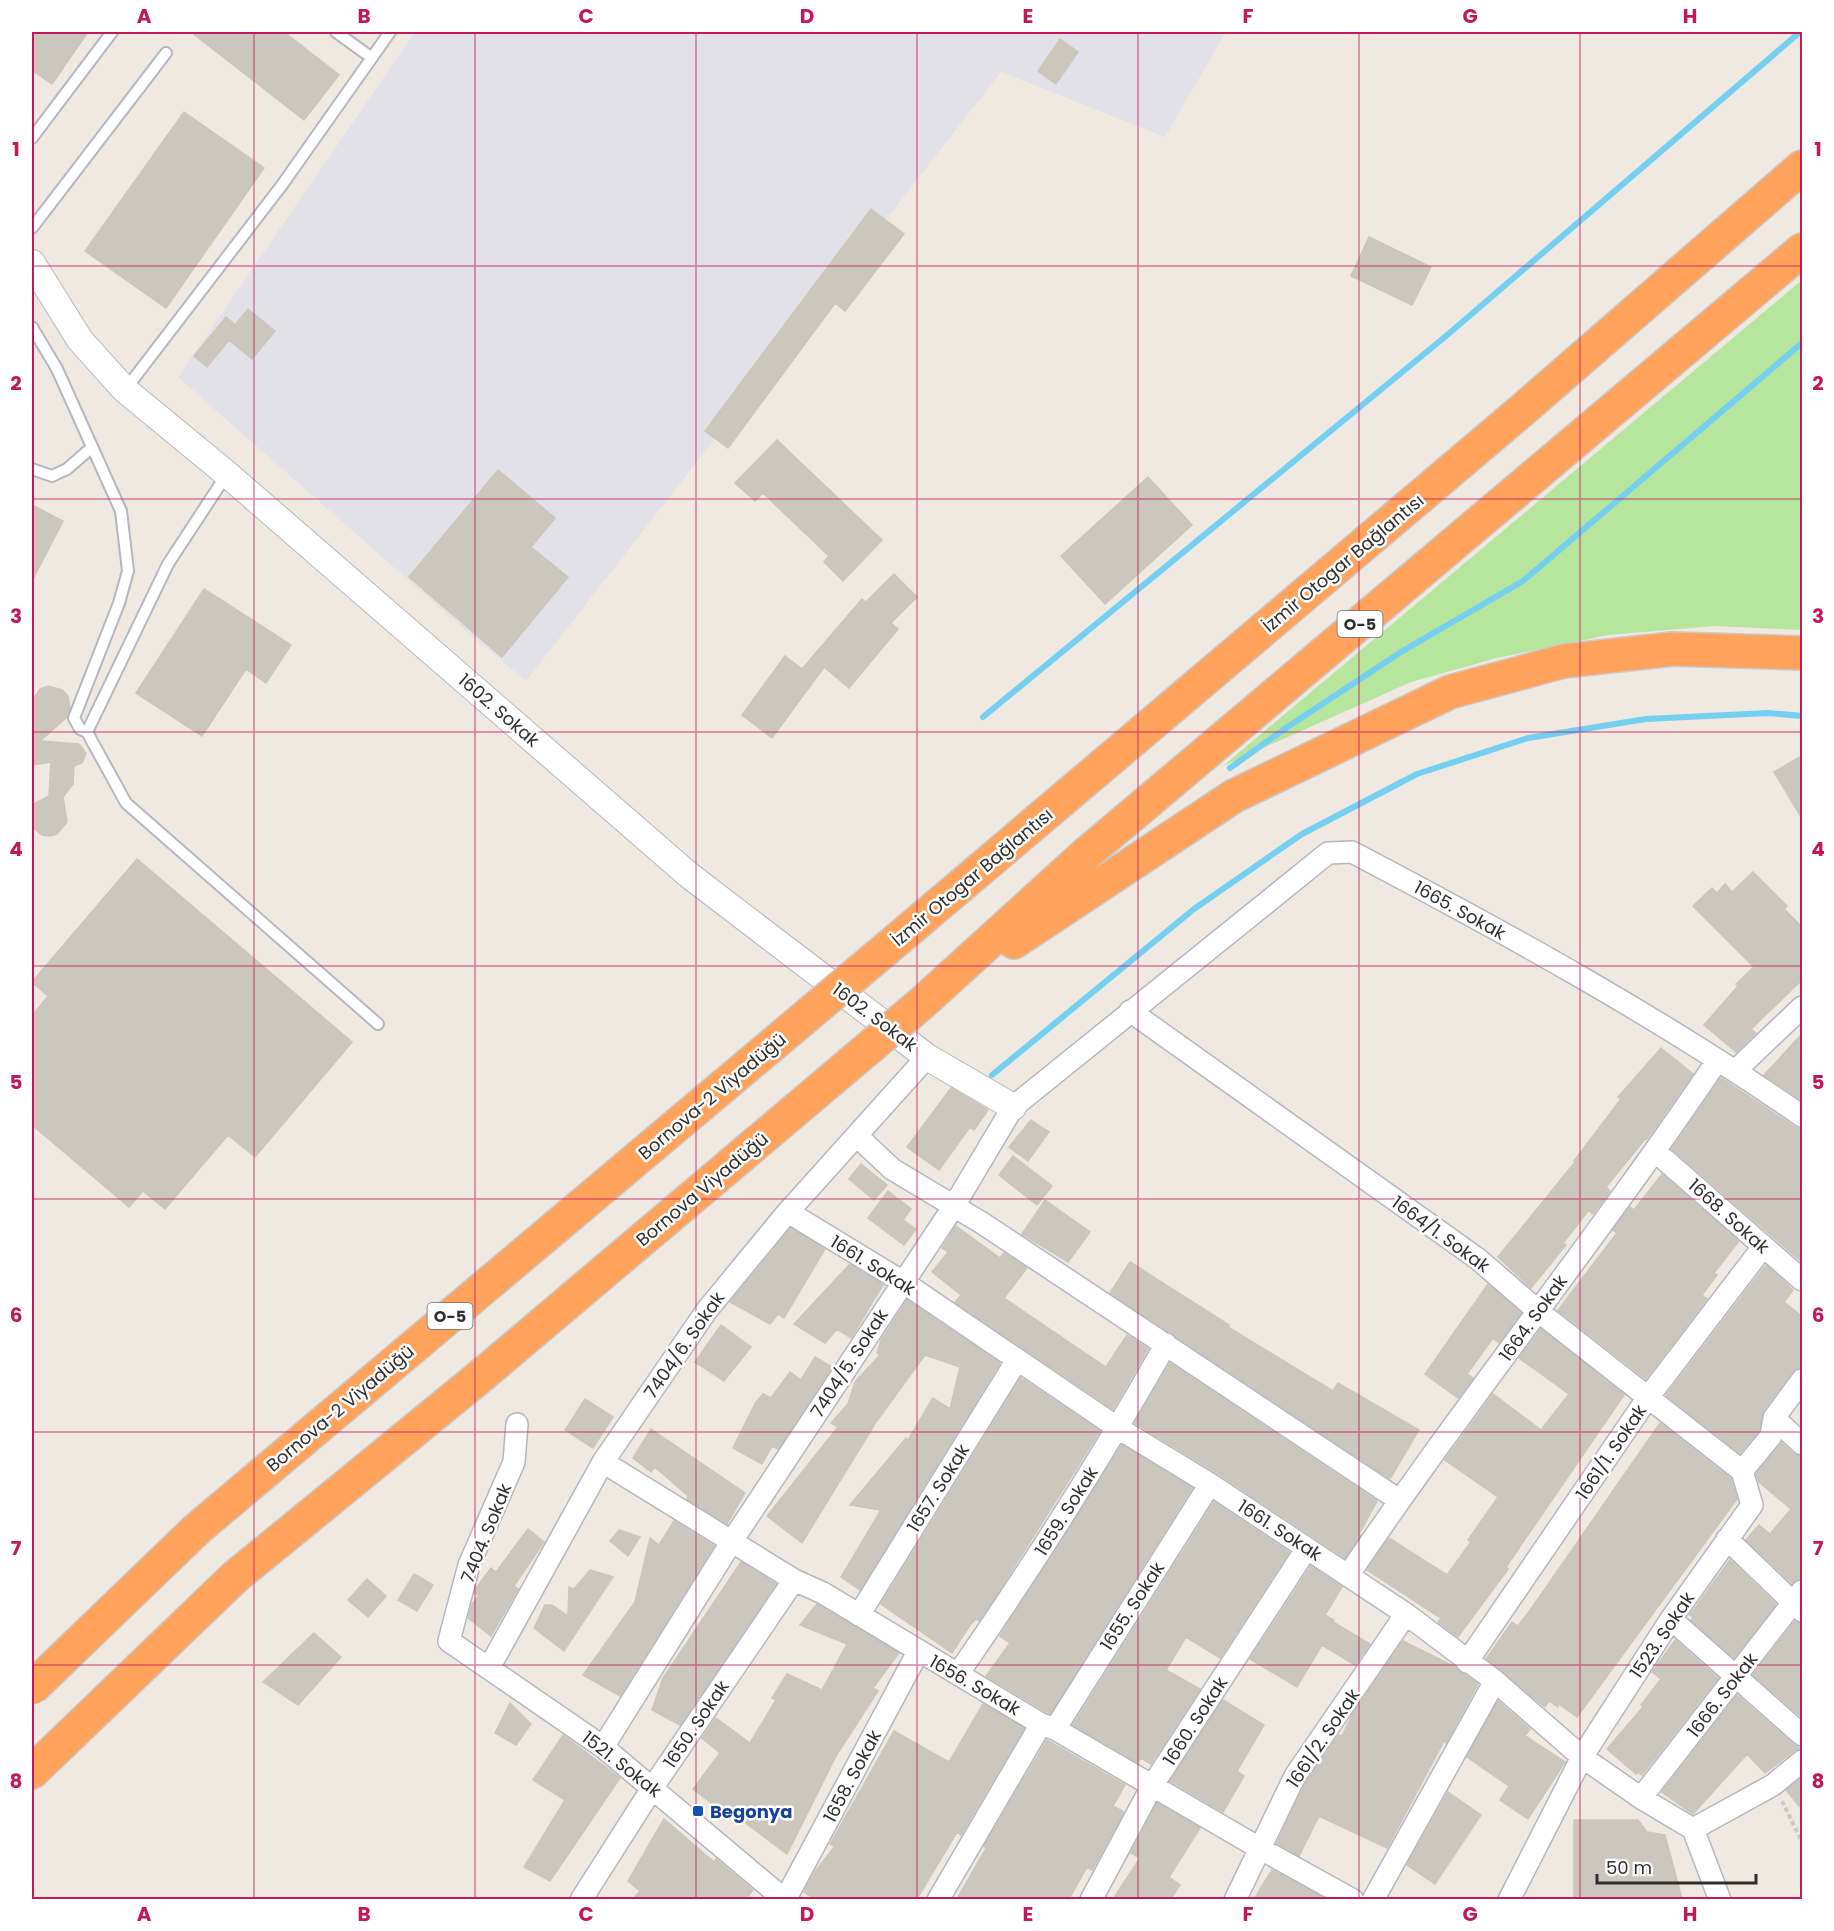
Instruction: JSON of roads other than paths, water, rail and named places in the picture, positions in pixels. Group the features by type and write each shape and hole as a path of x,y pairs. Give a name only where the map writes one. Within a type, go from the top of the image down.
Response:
{"highway":[{"name":"İzmir Otogar Bağlantısı","path":"879,955 1521,412 1803,167"},
{"name":"O-5","path":"922,1003 1086,854 1803,250"},
{"path":"922,1003 1233,796 1450,692 1564,661 1673,649 1803,653"},
{"name":"Bornova-2 Viyadüğü","path":"32,1688 197,1529 879,955"},
{"name":"Bornova Viyadüğü","path":"32,1772 235,1578 482,1374 922,1003"}],"street":[{"name":"1602. Sokak","path":"32,263 80,340 125,390 227,474 690,876 927,1057 1013,1107"},
{"name":"1665. Sokak","path":"1130,1011 1328,853 1352,852 1490,925 1676,1034 1803,1116"},
{"name":"1664. Sokak","path":"1349,1574 1399,1500 1656,1152 1726,1066 1803,1007"},
{"name":"7404/5. Sokak","path":"603,1747 732,1541 954,1206 1013,1107 1130,1011"},
{"name":"1664/1. Sokak","path":"1130,1011 1478,1259 1538,1311 1742,1471"},
{"name":"7404/6. Sokak","path":"489,1668 603,1462 719,1293 927,1057"},
{"path":"857,1136 892,1169 954,1206 1166,1344 1399,1500"},
{"name":"1668. Sokak","path":"1656,1152 1763,1248 1803,1280"},
{"name":"1661. Sokak","path":"788,1212 903,1282 1118,1428 1210,1484 1349,1574 1406,1614 1494,1682 1582,1757 1641,1798 1693,1829"},
{"name":"1661/1. Sokak","path":"1467,1662 1649,1396 1763,1248"},
{"name":"1659. Sokak","path":"958,1674 1020,1584 1118,1428 1166,1344"},
{"name":"1657. Sokak","path":"859,1615 1017,1360"},
{"path":"1742,1471 1771,1436 1774,1418 1803,1380"},
{"path":"1774,1418 1803,1444"},
{"name":"7404. Sokak","path":"449,1641 469,1565 514,1462 517,1424"},
{"name":"1656. Sokak","path":"603,1462 794,1580 859,1615 918,1652 1261,1849 1353,1899"},
{"name":"1523. Sokak","path":"1509,1899 1582,1757 1671,1619 1752,1505 1742,1471"},
{"name":"1655. Sokak","path":"938,1899 1048,1726 1210,1484"},
{"path":"1727,1539 1799,1602"},
{"name":"1660. Sokak","path":"1091,1899 1152,1786 1307,1548"},
{"name":"1650. Sokak","path":"581,1899 653,1787 794,1580"},
{"name":"1666. Sokak","path":"1641,1798 1737,1676 1799,1602"},
{"name":"1661/2. Sokak","path":"1234,1899 1261,1849 1295,1776 1406,1614"},
{"path":"1671,1619 1803,1735"},
{"name":"1521. Sokak","path":"449,1641 603,1747 653,1787 760,1892 785,1899"},
{"name":"1658. Sokak","path":"785,1899 918,1652"},
{"path":"1373,1899 1494,1682"},
{"path":"1720,1899 1693,1829 1773,1785 1803,1761"}],"lane":[{"path":"32,138 112,32"},
{"path":"336,32 372,58"},
{"path":"125,390 282,185 390,32"},
{"path":"32,228 166,53"},
{"path":"32,327 57,369 121,511 128,571 119,603 74,718 80,729 87,732 126,803 378,1024"},
{"path":"32,469 52,476 67,469 92,448"},
{"path":"87,732 168,564 227,474"}],"waterway":[{"path":"983,717 1446,336 1800,32"},
{"path":"1230,768 1401,652 1523,581 1802,343"},
{"path":"992,1075 1194,909 1302,834 1417,774 1528,738 1646,719 1768,713 1802,716"}],"place":[{"name":"Begonya","path":"698,1811"}]}
